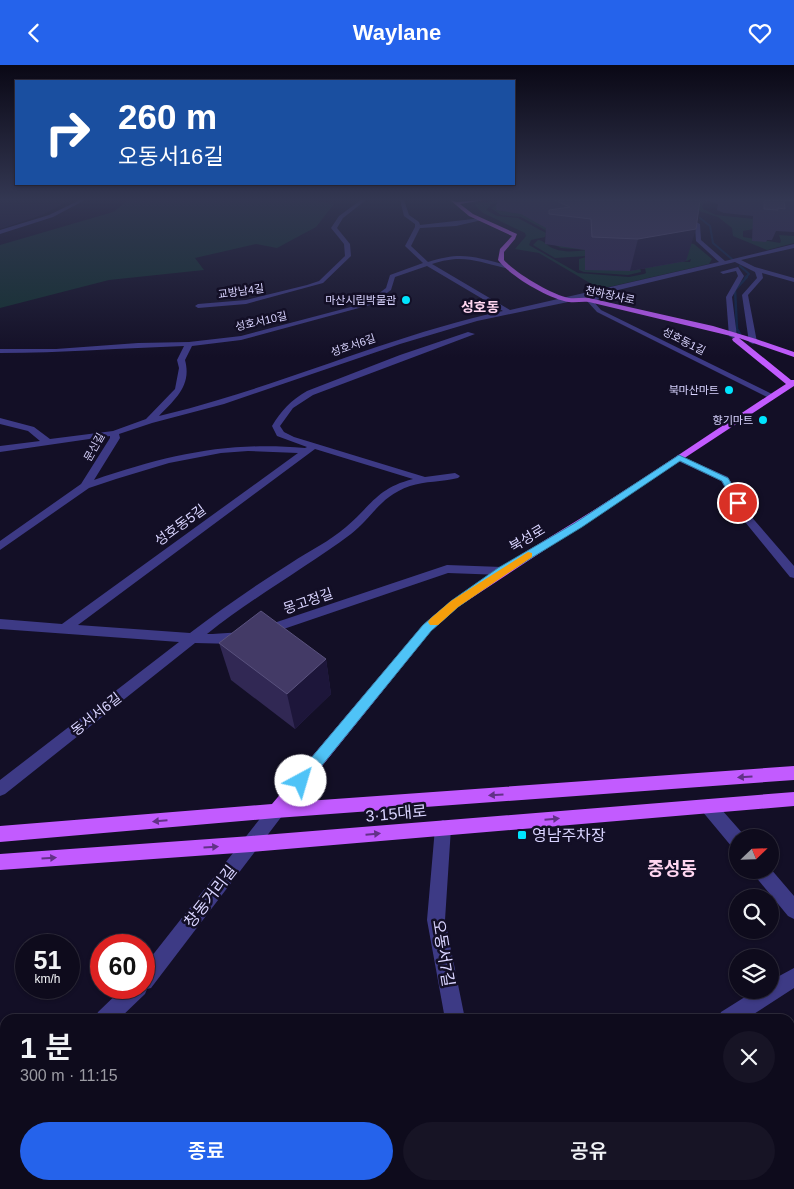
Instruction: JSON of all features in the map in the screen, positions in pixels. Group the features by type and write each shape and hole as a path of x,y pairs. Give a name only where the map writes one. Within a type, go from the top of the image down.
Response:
{"main road":[{"path":"501,252 500,257 505,266"},
{"name":"천하장사로","path":"505,266 521,277 568,300 589,300 674,319 794,355"},
{"path":"732,336 793,385"},
{"path":"757,343 794,351"},
{"name":"북성로","path":"276,811 427,628 454,604 502,571 578,525 772,396 793,385"},
{"name":"3·15대로","path":"0,834 276,811 794,773"},
{"name":"3·15대로","path":"0,862 251,844 794,799"}],"street":[{"name":"교방남4길","path":"198,306 246,303 321,282 348,256 349,252"},
{"path":"413,252 445,276 466,286 508,312"},
{"path":"712,252 725,264"},
{"name":"성호서6길","path":"114,433 149,421 221,402 397,342 508,312 568,300 772,252"},
{"name":"성호서10길","path":"0,351 56,351 138,345 189,344 241,338 368,304 389,289 392,275 448,257 461,256 505,266"},
{"path":"737,261 755,269 794,281"},
{"path":"719,273 738,269 741,276 729,297 732,336"},
{"path":"755,269 760,278 745,295 757,343"},
{"path":"589,300 700,276"},
{"name":"성호동1길","path":"589,300 599,311 772,396"},
{"path":"455,476 423,479 310,449 280,434 276,425 287,407 296,399 403,357 471,335"},
{"path":"149,421 179,390 184,368 181,360 189,344"},
{"path":"0,421 31,429 48,442"},
{"name":"문신길","path":"0,449 114,433 115,438 85,486 0,546"},
{"path":"85,486 130,471 210,451 245,447 310,449"},
{"name":"성호동5길","path":"64,629 310,449"},
{"path":"679,458 725,479 745,515 794,574"},
{"name":"동서서6길","path":"0,789 236,604 349,530 372,505 386,494 406,484 423,479"},
{"name":"몽고정길","path":"0,624 192,638 236,639 292,623 447,569 502,571"},
{"path":"708,806 729,830"},
{"name":"창동거리길","path":"155,967 276,811"},
{"name":"오동서7길","path":"443,828 436,920 454,1014"},
{"path":"768,879 794,910"},
{"path":"736,1014 794,977"},
{"path":"110,1014 126,999"}],"green space":[{"path":"0,252 219,252 195,258 204,270 109,280 0,308"},
{"path":"536,252 542,252 578,273 629,277 646,273 645,268 671,261 690,262 691,259 687,261 667,258 672,252 704,252 712,259 709,264 600,289"},
{"path":"546,252 588,252 587,256 555,258"},
{"path":"586,257 640,268 641,272 628,275 584,272 579,270 579,259"}],"building":[{"path":"261,611 326,659 287,694 219,643"}],"waterway":[{"path":"724,252 733,260"},
{"path":"740,266 749,274 745,278"},
{"path":"740,334 737,329 735,290 747,277"}],"slow traffic":[{"path":"434,622 454,604 528,555"}],"place":[{"name":"마산시립박물관","path":"406,300"},
{"name":"북마산마트","path":"729,390"},
{"name":"향기마트","path":"763,420"},
{"name":"영남주차장","path":"522,835"}],"district":[{"name":"성호동","path":"480,307"},
{"name":"중성동","path":"672,869"}],"route":[{"path":"301,781 427,628 454,604 502,571 578,525 679,458 725,479 738,503"}]}
